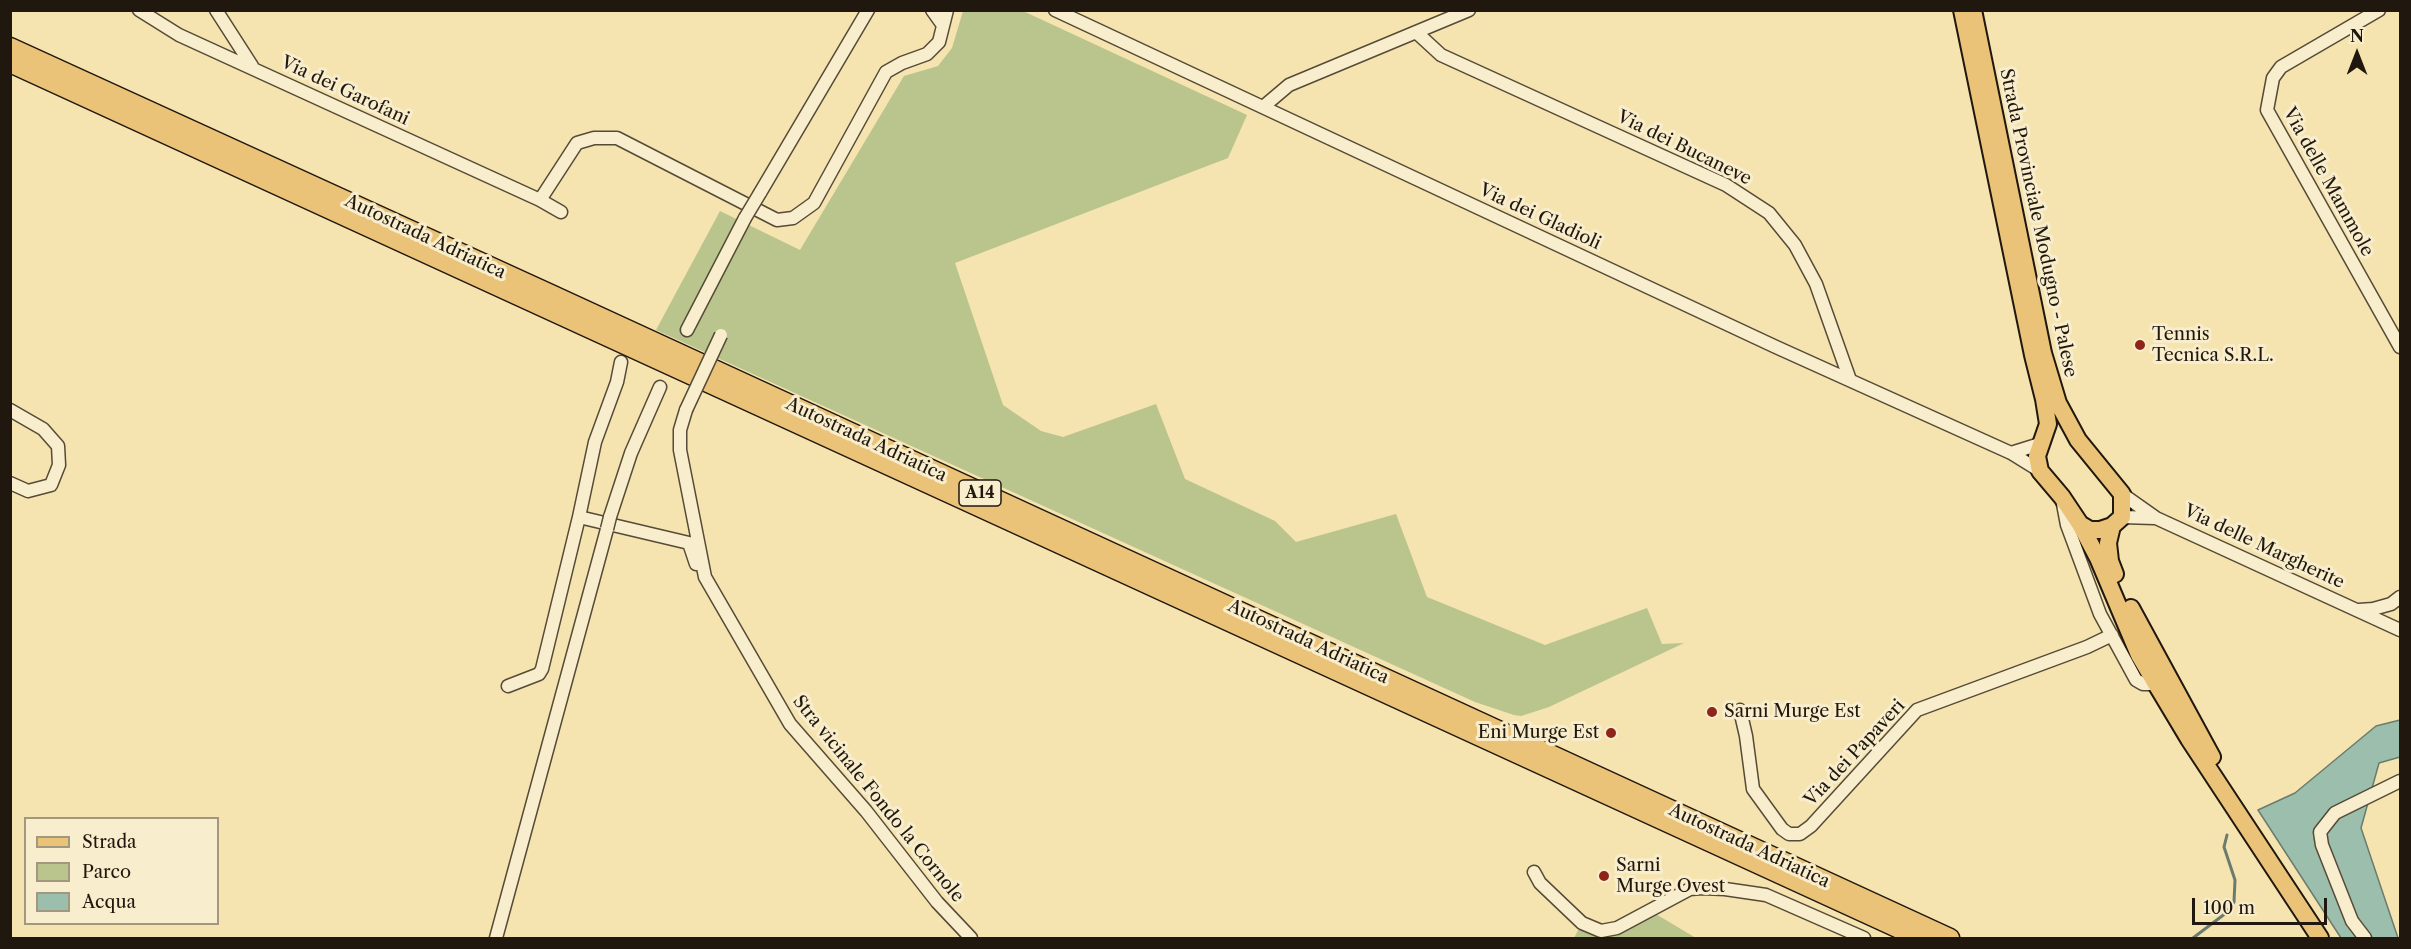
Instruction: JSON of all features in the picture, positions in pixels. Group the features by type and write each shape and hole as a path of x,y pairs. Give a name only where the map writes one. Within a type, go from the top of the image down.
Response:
{"highway":[{"name":"Autostrada Adriatica","path":"10,48 564,300 1950,939"},
{"name":"Autostrada Adriatica","path":"10,63 1919,939"}],"main road":[{"name":"Strada Provinciale Modugno - Palese","path":"1962,10 2033,356 2044,399 2048,424 2037,456 2040,471"},
{"name":"Strada Provinciale Modugno - Palese","path":"1973,10 2043,353 2058,404 2078,440 2122,494"},
{"path":"2043,443 2060,435 2078,440"},
{"path":"2040,471 2062,497 2098,558 2139,655 2156,684 2195,749 2320,939"},
{"path":"2122,494 2117,522 2108,543 2110,561 2138,625 2223,776 2330,939"},
{"path":"2079,524 2090,530 2117,522"}],"street":[{"name":"Via dei Garofani","path":"139,10 179,35 540,200 561,212"},
{"path":"216,10 252,67"},
{"path":"687,330 745,218 868,10"},
{"path":"932,10 942,24"},
{"path":"540,200 577,143 594,138 617,138 777,220 793,218 814,203 886,72 902,63 927,54 939,42 947,10"},
{"name":"Via dei Gladioli","path":"1055,10 2011,453 2040,471"},
{"path":"1263,107 1289,85 1469,10"},
{"name":"Via delle Mammole","path":"2379,10 2281,67 2273,78 2267,110 2400,347"},
{"name":"Via dei Bucaneve","path":"1416,32 1441,55 1726,185 1769,213 1795,245 1816,284 1850,380"},
{"name":"Stra vicinale Fondo la Cornole","path":"721,335 686,410 680,430 680,450 705,577 789,724 866,811 937,902 971,939"},
{"path":"508,686 539,674 542,669 595,442 617,382 621,362"},
{"path":"496,939 609,523 631,453 660,387"},
{"path":"10,410 43,429 58,446 59,465 51,485 28,491 10,483"},
{"path":"2011,453 2043,443"},
{"path":"2122,494 2156,518"},
{"path":"2062,497 2067,525 2100,614 2136,680 2144,684 2156,684"},
{"path":"579,517 689,543 701,578 705,577"},
{"path":"2117,522 2156,518"},
{"name":"Via delle Margherite","path":"2156,518 2400,630"},
{"path":"2358,610 2382,607 2400,597"},
{"name":"Via dei Papaveri","path":"1740,710 1753,789 1782,829 1789,834 1800,834 1811,826 1917,710 2087,647 2112,635"},
{"path":"2366,939 2352,921 2319,832 2335,813 2400,781"},
{"path":"1534,872 1540,883 1582,924 1600,932 1617,928 1690,888 1725,888 1766,895 1864,939"}],"green space":[{"path":"963,11 1023,11 1247,115 1228,158 955,263 1003,405 1041,431 1063,437 1156,404 1185,479 1275,521 1296,542 1396,514 1427,597 1545,645 1647,608 1662,644 1684,643 1549,707 1521,716 1514,715 1475,702 656,330 720,211 800,250 904,76 938,66 952,48"},
{"path":"1649,910 1696,938 1574,938 1582,923 1601,931"}],"water":[{"path":"2400,720 2400,757 2379,763 2361,828 2398,938 2341,938 2258,810 2295,793 2376,726"}],"waterway":[{"path":"2193,938 2226,913 2234,902 2235,880 2224,847 2227,835"}],"place":[{"name":"Tennis Tecnica S.R.L.","path":"2140,345"},
{"name":"Sarni Murge Est","path":"1712,712"},
{"name":"Eni Murge Est","path":"1611,733"},
{"name":"Sarni Murge Ovest","path":"1604,876"}]}
